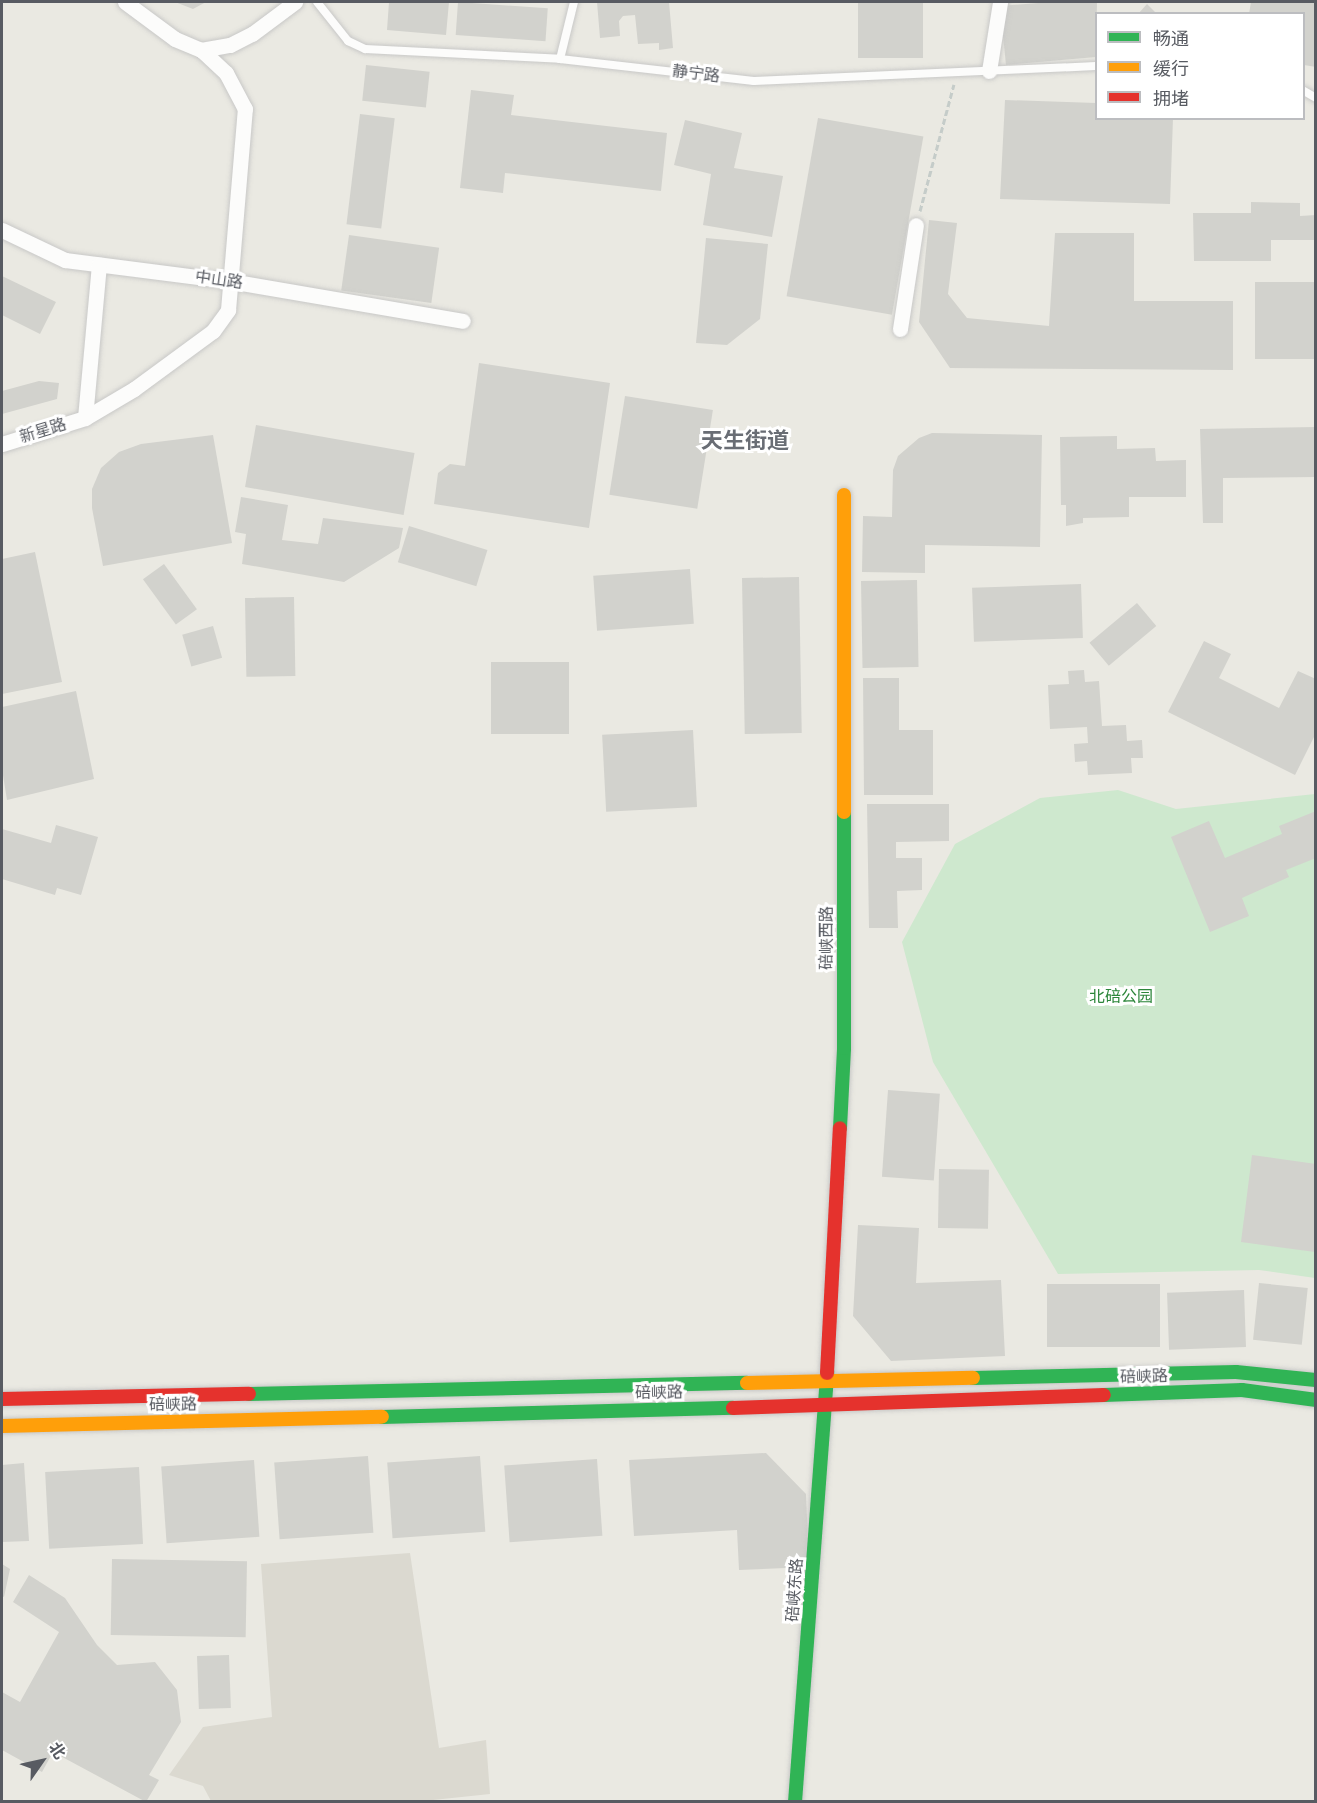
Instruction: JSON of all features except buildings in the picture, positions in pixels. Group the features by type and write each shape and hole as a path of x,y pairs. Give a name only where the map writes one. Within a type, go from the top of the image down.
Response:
{"main road":[{"name":"碚峡西路","path":"827,1380 844,1048 844,495"},
{"name":"碚峡路","path":"2,1399 1236,1372 1316,1380"},
{"name":"碚峡东路","path":"795,1802 827,1380"},
{"name":"碚峡路","path":"2,1426 825,1406 1242,1390 1316,1400"}],"street":[{"path":"125,2 175,39 201,50 230,45 252,34 295,2"},
{"path":"989,71 1000,2"},
{"name":"新星路","path":"2,444 85,418 134,389 213,331 228,310 245,109 226,74 201,50"},
{"path":"900,329 916,225"},
{"name":"中山路","path":"2,230 65,260 230,281 463,321"},
{"path":"85,418 99,265"}],"lane":[{"name":"静宁路","path":"317,2 348,41 365,49 560,59 754,81 1095,66"},
{"path":"560,59 574,2"}],"path":[{"path":"916,225 957,73"}],"shaded area":[{"path":"410,1553 439,1748 486,1740 490,1794 414,1802 211,1801 203,1786 169,1775 203,1727 272,1717 261,1564"}],"green space":[{"name":"北碚公园","path":"1118,790 1176,809 1315,794 1315,1278 1259,1270 1058,1274 933,1062 902,942 955,844 1040,798"}],"traffic: fast":[{"path":"840,1128 844,1048 844,812"},
{"path":"973,1378 1236,1372 1316,1380"},
{"path":"795,1802 827,1373"},
{"path":"249,1394 747,1383"},
{"path":"1104,1395 1242,1390 1316,1400"},
{"path":"382,1417 733,1408"}],"traffic: slow":[{"path":"844,495 844,812"},
{"path":"747,1383 973,1378"},
{"path":"2,1426 382,1417"}],"traffic: jam":[{"path":"827,1373 840,1128"},
{"path":"2,1399 249,1394"},
{"path":"733,1408 1104,1395"}],"district":[{"name":"天生街道","path":"745,441"}]}
